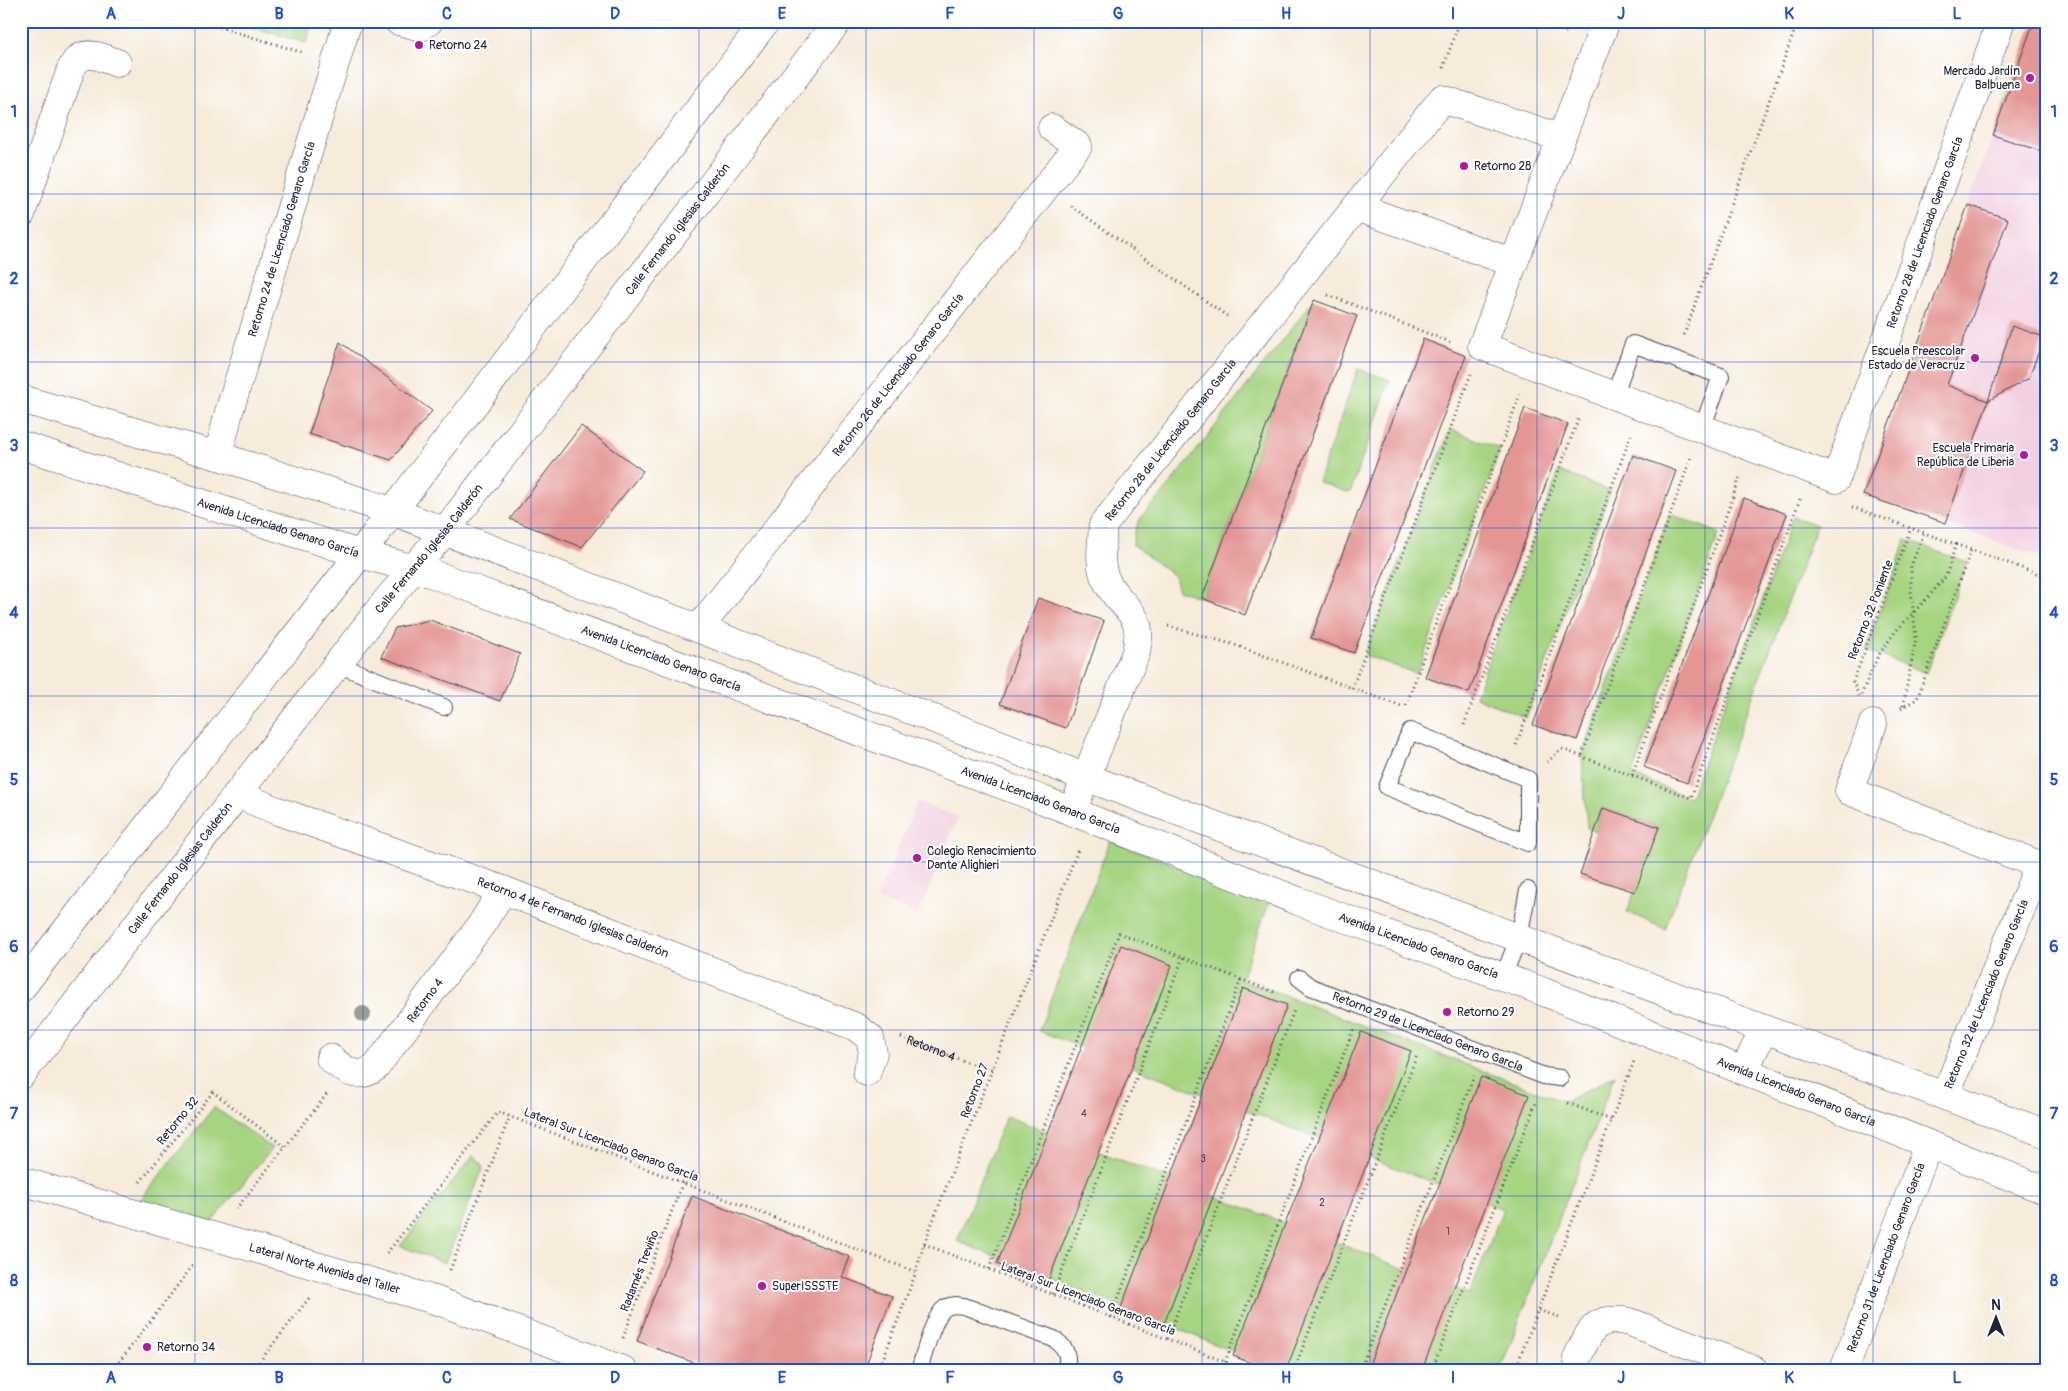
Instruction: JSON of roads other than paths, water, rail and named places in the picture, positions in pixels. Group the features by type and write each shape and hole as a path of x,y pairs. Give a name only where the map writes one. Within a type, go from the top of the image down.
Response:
{"street":[{"name":"Retorno 24 de Licenciado Genaro García","path":"218,456 229,412 348,21"},
{"path":"398,21 421,27 429,21"},
{"path":"21,988 360,554 766,21"},
{"name":"Calle Fernando Iglesias Calderón","path":"21,1075 337,664 412,568 445,530 838,21"},
{"path":"1606,21 1482,346 1702,428"},
{"name":"Retorno 28 de Licenciado Genaro García","path":"1702,428 1825,475 2001,21"},
{"path":"21,214 71,69 78,58 88,55 101,57 117,64"},
{"name":"Retorno 28 de Licenciado Genaro García","path":"1085,777 1136,652 1140,636 1138,624 1130,610 1117,597 1105,579 1101,554 1104,525 1442,99 1562,138"},
{"name":"Retorno 26 de Licenciado Genaro García","path":"699,628 1078,146 1052,128"},
{"path":"1356,207 1514,263"},
{"path":"21,399 218,456 392,511 445,530 1085,777 2047,1134"},
{"name":"Avenida Licenciado Genaro García","path":"21,445 360,554 433,574 1081,815 1298,901 1645,1032 2047,1191"},
{"path":"894,746 908,709"},
{"name":"Retorno 32 de Licenciado Genaro García","path":"1873,724 1849,791 2043,867 1945,1096"},
{"path":"1081,815 1085,777"},
{"name":"Retorno 4 de Fernando Iglesias Calderón","path":"237,794 276,810 503,890 856,1027 870,1038 873,1053 867,1072"},
{"name":"Retorno 4","path":"338,1064 360,1075 376,1066 481,925 503,890"},
{"path":"1744,1071 1764,1030"},
{"name":"Retorno 31 de Licenciado Genaro García","path":"1844,1370 1928,1145"},
{"name":"Lateral Norte Avenida del Taller","path":"21,1181 438,1301 618,1368"},
{"path":"1577,1358 1591,1328 1603,1322 1617,1319 1630,1322 1754,1370"}],"lane":[{"path":"1602,391 1633,344 1722,376 1702,428"},
{"path":"337,664 444,707"},
{"path":"1410,731 1528,778 1528,843 1387,787 1410,731"},
{"path":"1503,977 1519,937 1528,890"},
{"name":"Retorno 29 de Licenciado Genaro García","path":"1299,978 1311,987 1544,1076 1560,1078"},
{"path":"919,1370 937,1319 943,1309 953,1305 964,1306 1054,1339 1063,1345 1067,1355 1065,1370"}],"place":[{"name":"Retorno 24","path":"419,45"},
{"name":"Mercado Jardín Balbuena","path":"2030,78"},
{"name":"Retorno 28","path":"1464,166"},
{"name":"Escuela Preescolar Estado de Veracruz","path":"1975,358"},
{"name":"Escuela Primaria República de Liberia","path":"2024,455"},
{"name":"Colegio Renacimiento Dante Alighieri","path":"917,858"},
{"name":"Retorno 29","path":"1447,1012"},
{"name":"SuperISSSTE","path":"762,1286"},
{"name":"Retorno 34","path":"147,1347"}]}
